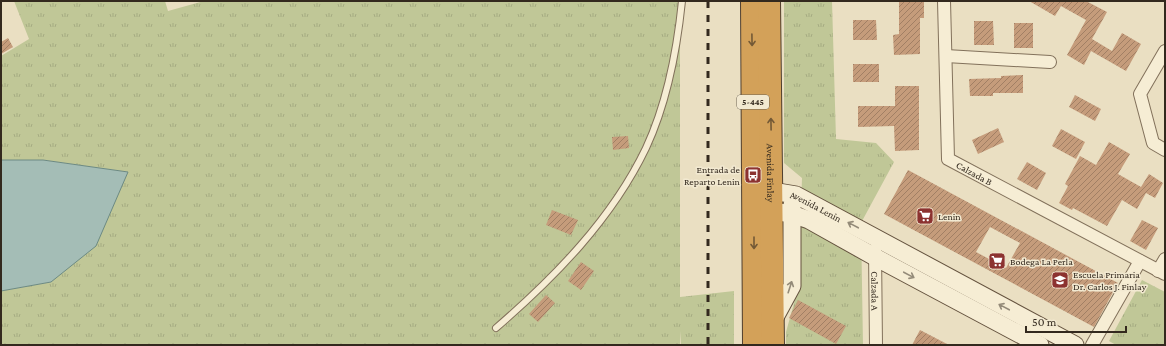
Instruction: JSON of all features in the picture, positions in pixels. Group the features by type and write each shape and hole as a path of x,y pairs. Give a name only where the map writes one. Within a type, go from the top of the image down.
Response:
{"highway":[{"name":"Avenida Finlay","path":"752,1 776,203 754,345"},
{"name":"Avenida Finlay","path":"769,1 776,203 773,345"}],"street":[{"name":"Calzada B","path":"944,1 948,159 1162,272 1165,259"},
{"path":"1165,51 1140,94 1154,143 1165,150"},
{"path":"946,56 1050,62"},
{"name":"Avenida Lenin","path":"776,203 796,195 1075,345"},
{"name":"Avenida Lenin","path":"776,203 1040,345"},
{"name":"Calzada A","path":"874,237 876,345"},
{"path":"1092,345 1140,261"}],"lane":[{"path":"496,328 537,291 576,251 610,208 636,168 654,129 666,90 677,40 682,1"}],"green space":[{"path":"14,1 165,1 168,11 204,1 680,1 680,297 734,291 734,345 681,345 680,331 680,345 1,345 1,291 51,282 128,172 43,160 1,160 1,56 29,39"},
{"path":"784,1 832,1 836,139 876,143 894,162 861,223 863,345 786,345 786,332 798,289 802,178 784,163"},
{"path":"1142,280 1165,292 1165,345 1116,345 1109,341"}],"water":[{"path":"1,160 43,160 128,172 96,246 51,282 1,291"}],"building":[{"path":"899,1 924,1 924,18 920,18 920,54 894,55 893,35 899,34"},
{"path":"1029,1 1086,1 1107,12 1092,39 1112,51 1122,33 1141,44 1126,71 1091,51 1084,65 1067,55 1086,20 1061,6 1055,16"},
{"path":"853,20 876,20 877,40 853,40"},
{"path":"974,21 993,21 994,45 974,45"},
{"path":"1014,23 1033,23 1033,48 1014,48"},
{"path":"8,38 13,47 1,54 1,42"},
{"path":"853,64 879,64 879,82 853,82"},
{"path":"1023,75 1023,93 993,93 993,96 970,96 969,79 1001,78 1001,76"},
{"path":"895,86 919,86 919,150 895,151 894,126 858,127 858,106 895,106"},
{"path":"1075,95 1101,109 1095,121 1069,107"},
{"path":"998,128 1004,142 978,154 972,140"},
{"path":"1061,129 1085,142 1076,159 1052,146"},
{"path":"628,136 629,148 613,150 612,137"},
{"path":"1109,142 1130,154 1118,174 1141,187 1149,174 1163,183 1155,198 1146,193 1137,209 1122,200 1107,226 1073,208 1072,210 1059,203 1068,186 1065,184 1080,156 1096,165"},
{"path":"1027,162 1046,173 1037,190 1017,179"},
{"path":"908,170 1118,283 1094,327 884,214","holes":["990,227 1020,243 1006,268 976,252"]},
{"path":"552,210 578,220 571,235 546,225"},
{"path":"1142,220 1158,228 1146,250 1130,241"},
{"path":"581,262 594,271 581,290 568,281"},
{"path":"546,295 555,303 538,322 529,314"},
{"path":"798,300 846,326 836,344 789,318"},
{"path":"920,330 949,345 912,345"}],"railway":[{"path":"708,1 708,345"}],"place":[{"name":"Entrada de Reparto Lenin","path":"753,175"},
{"name":"Lenin","path":"925,216"},
{"name":"Bodega La Perla","path":"997,261"},
{"name":"Escuela Primaria Dr. Carlos J. Finlay","path":"1060,280"}]}
